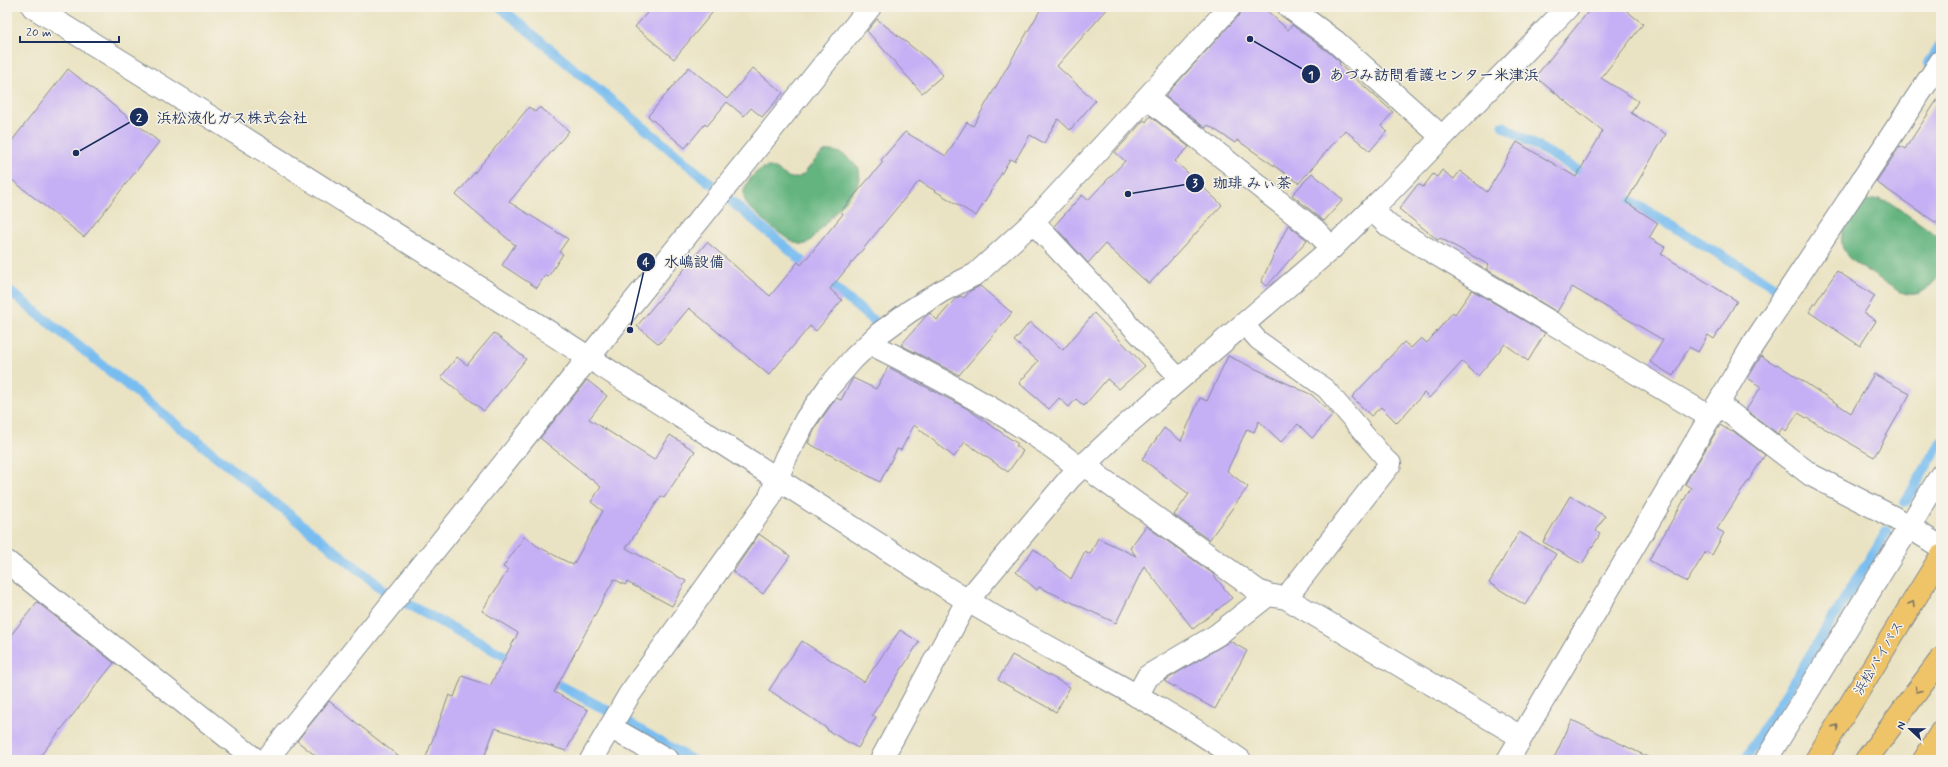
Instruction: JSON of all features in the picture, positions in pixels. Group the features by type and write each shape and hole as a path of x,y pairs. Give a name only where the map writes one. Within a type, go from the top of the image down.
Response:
{"highway":[{"name":"浜松バイパス","path":"1816,760 1941,556"},
{"path":"1866,760 1941,659"},
{"path":"1924,760 1941,732"}],"street":[{"path":"33,7 217,120 589,356 967,601 1191,727 1240,760"},
{"path":"266,760 870,7"},
{"path":"591,760 629,695 768,499 806,419 828,388 853,359 873,340 910,311 942,291 976,274 1033,222 1230,7"},
{"path":"1288,7 1335,41 1442,137"},
{"path":"881,760 967,601 1046,505 1082,466 1332,248 1568,7"},
{"path":"1508,760 1752,346 1941,61"},
{"path":"1146,98 1316,230 1332,248"},
{"path":"1371,209 1389,226 1714,411 1730,413 1811,475 1910,528 1941,547"},
{"path":"1033,222 1124,319"},
{"path":"873,340 879,348 961,390 998,411 1098,476 1258,591 1277,596 1521,737"},
{"path":"1137,696 1148,676 1217,635 1277,596 1390,464"},
{"path":"1766,760 1910,528 1941,475"},
{"path":"7,562 256,760"},
{"path":"610,727 668,760"}],"lane":[{"path":"1124,319 1180,379"},
{"path":"1244,324 1258,340 1326,389 1390,464"}],"green space":[{"path":"826,151 841,153 848,158 859,169 860,179 855,189 813,238 806,244 800,244 784,237 748,206 744,199 745,187 757,172 766,167 774,168 787,177 799,177 818,157"},
{"path":"1879,199 1892,204 1941,238 1941,272 1938,278 1923,291 1915,294 1909,294 1895,289 1853,262 1844,251 1842,245 1843,231 1845,224 1853,211 1864,202"}],"building":[{"path":"652,7 717,7 674,59 635,27"},
{"path":"1042,7 1109,7 1057,66 1095,101 1070,130 1058,119 1044,143 1030,135 1015,161 1010,159 976,216 919,181 830,289 842,300 816,331 810,326 769,375 689,308 659,344 637,326 707,242 770,296 798,262 801,265 843,214 841,211 883,162 881,160 905,132 946,156 967,122 973,126"},
{"path":"1245,7 1263,7 1288,30 1292,25 1340,62 1339,64 1393,112 1381,126 1387,131 1370,151 1345,130 1299,183 1237,140 1235,143 1208,125 1205,128 1165,96"},
{"path":"1592,7 1622,7 1643,24 1601,78 1638,101 1631,113 1666,134 1626,202 1658,223 1649,238 1665,247 1661,254 1737,301 1714,339 1708,335 1698,352 1689,347 1673,376 1650,362 1663,340 1572,287 1557,312 1486,269 1489,265 1440,238 1438,240 1399,209 1418,184 1423,187 1433,174 1437,177 1442,170 1454,179 1460,171 1487,192 1517,142 1576,177 1603,131 1535,77"},
{"path":"877,19 931,62 943,75 922,93 867,31"},
{"path":"689,67 727,99 753,68 783,93 762,117 751,108 744,116 727,102 707,126 705,124 685,148 648,116"},
{"path":"68,69 159,142 84,237 7,176 7,147"},
{"path":"1941,94 1941,226 1876,182 1900,146 1905,149"},
{"path":"529,107 535,112 540,107 569,131 509,202 568,239 559,252 563,254 548,277 545,275 537,288 502,265 515,245 456,195"},
{"path":"1150,116 1189,147 1175,161 1222,205 1149,284 1105,244 1088,263 1054,226 1082,195 1088,200 1125,161 1115,152 1144,120 1146,122"},
{"path":"1312,173 1343,200 1324,221 1292,195"},
{"path":"1288,225 1307,240 1267,286 1261,282"},
{"path":"1837,271 1875,296 1864,313 1876,321 1860,346 1809,312"},
{"path":"980,286 1012,313 959,375 901,345 930,313 937,320 956,298 961,296 964,298 970,291"},
{"path":"1472,290 1545,333 1528,361 1505,344 1478,376 1462,362 1429,398 1424,393 1397,423 1381,407 1371,416 1352,397 1404,342 1411,348 1421,338 1427,343 1453,312 1455,314"},
{"path":"1094,313 1145,366 1119,389 1107,379 1084,406 1076,399 1069,407 1059,398 1049,409 1019,383 1038,361 1014,341 1030,322 1063,350"},
{"path":"494,333 526,359 484,411 441,377 457,357 467,365"},
{"path":"1228,356 1312,395 1333,415 1312,438 1298,424 1281,442 1259,421 1254,432 1247,429 1227,471 1248,487 1209,540 1174,515 1189,494 1142,459 1164,428 1181,441 1200,398 1207,401"},
{"path":"1761,356 1776,365 1777,364 1851,413 1874,374 1910,394 1874,457 1798,413 1786,431 1782,428 1778,434 1746,410 1761,387 1748,378"},
{"path":"888,367 966,408 1018,444 1016,446 1023,451 1008,472 965,442 954,457 914,425 901,450 897,449 880,482 808,443 817,425 836,398 841,400 853,378 876,389"},
{"path":"587,380 607,396 589,419 654,460 670,435 695,451 664,498 661,496 626,548 686,581 672,606 627,582 625,585 614,579 554,692 588,710 566,751 495,728 483,760 425,760 449,695 454,697 462,676 490,686 518,633 482,611 508,570 503,567 525,536 537,546 573,565 603,511 591,502 601,487 540,438"},
{"path":"1720,425 1732,432 1733,431 1765,455 1717,529 1724,533 1712,555 1706,551 1687,582 1649,560 1691,488 1685,484"},
{"path":"1570,496 1605,516 1596,531 1600,534 1582,564 1543,542"},
{"path":"1146,526 1212,573 1232,598 1193,629 1144,566 1116,623 1039,587 1037,590 1016,572 1034,549 1071,579 1085,551 1090,554 1098,538 1136,556 1130,548"},
{"path":"1519,532 1556,554 1525,605 1489,583"},
{"path":"759,534 790,556 763,594 733,572"},
{"path":"37,602 114,663 37,760 7,760 7,640"},
{"path":"900,630 919,642 872,715 876,717 858,748 827,730 828,729 769,690 802,641 864,682"},
{"path":"1230,641 1247,651 1215,709 1164,681"},
{"path":"1012,655 1070,687 1056,712 998,680"},
{"path":"329,701 403,760 321,760 297,741"},
{"path":"1572,720 1654,760 1553,760"}],"waterway":[{"path":"500,7 710,183"},
{"path":"1928,63 1941,43"},
{"path":"1503,126 1591,178"},
{"path":"1617,193 1778,289"},
{"path":"725,196 875,322"},
{"path":"7,289 389,594"},
{"path":"1905,502 1941,442"},
{"path":"1745,760 1887,531"},
{"path":"400,600 516,662"},
{"path":"546,678 610,712"},
{"path":"623,720 692,760"}],"place":[{"name":"あづみ訪問看護センター米津浜","path":"1250,39"},
{"name":"浜松液化ガス株式会社","path":"76,153"},
{"name":"珈琲 みぃ茶","path":"1128,194"},
{"name":"水嶋設備","path":"630,330"}]}
